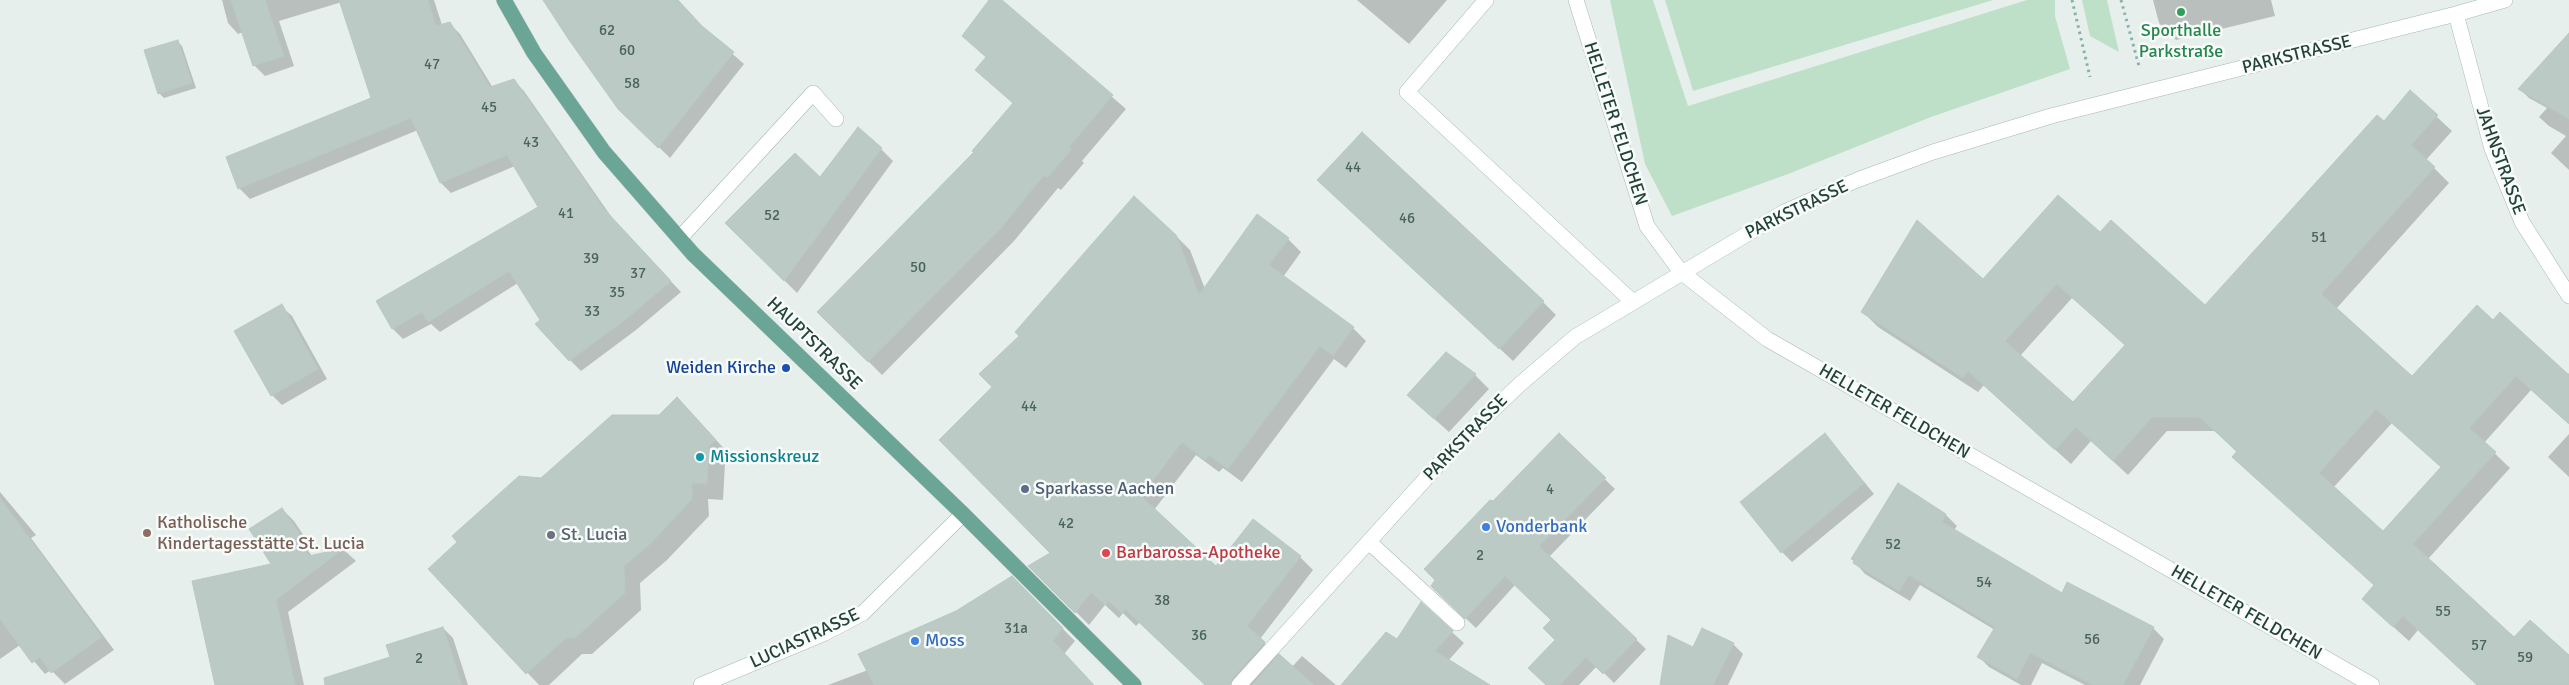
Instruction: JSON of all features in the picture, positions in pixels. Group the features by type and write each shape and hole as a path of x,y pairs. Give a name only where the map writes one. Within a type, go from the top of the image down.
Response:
{"main road":[{"name":"HAUPTSTRASSE","path":"504,0 534,53 604,152 680,238 743,304 963,514 1134,685"}],"street":[{"path":"1486,0 1407,92 1633,302"},
{"name":"HELLETER FELDCHEN","path":"1576,0 1647,226 1680,272 1767,339 2372,685"},
{"name":"PARKSTRASSE","path":"1239,685 1458,443 1519,384 1576,337 1680,272 1784,212 1856,180 1933,152 2097,104 2147,93 2504,0"},
{"name":"JAHNSTRASSE","path":"2456,14 2492,149 2522,222 2569,296"},
{"path":"680,238 813,92 836,119"},
{"name":"LUCIASTRASSE","path":"701,685 825,633 863,614 963,514"},
{"path":"1369,542 1457,623"}],"path":[{"path":"2072,0 2097,104"},
{"path":"2121,0 2147,93"}],"green space":[{"path":"1610,0 1653,0 1688,106 2027,0 2055,0 2055,16 2070,69 1931,117 1788,174 1672,216 1645,164"},
{"path":"1665,0 1993,0 1693,91"},
{"path":"2082,0 2107,0 2119,52 2090,36"}],"building":[{"path":"231,0 265,0 284,56 253,66"},
{"path":"339,0 428,0 436,26 450,22 490,87 514,79 605,210 671,281 625,320 569,361 535,324 540,320 509,271 428,322 422,312 392,329 376,301 538,207 507,155 440,183 411,118 238,189 226,157 371,98"},
{"path":"543,0 678,0 702,26 734,52 658,148 618,109"},
{"path":"989,0 1002,0 1113,95 1069,147 1072,149 1047,178 1044,175 1001,228 868,362 817,312 974,152 972,151 1013,103 975,70 986,57 962,36"},
{"path":"2569,33 2569,119 2518,89"},
{"path":"178,40 192,83 158,94 144,50"},
{"path":"2410,90 2438,115 2411,145 2435,167 2321,294 2412,376 2477,305 2493,320 2500,312 2569,375 2569,424 2516,376 2469,428 2496,452 2413,544 2514,637 2530,620 2569,655 2569,685 2477,685 2403,616 2393,627 2362,599 2374,585 2232,457 2237,451 2199,417 2152,417 2113,461 2076,427 2055,450 1968,371 1963,378 1861,312 1917,220 1983,279 2058,195 2100,232 2111,220 2205,305 2377,115 2384,121","holes":["2057,284 2125,345 2073,402 2005,341","2376,409 2441,467 2383,531 2319,473"]},
{"path":"858,127 882,148 784,281 725,223 795,153 820,177"},
{"path":"1362,132 1544,301 1499,349 1317,180"},
{"path":"1134,196 1176,235 1199,295 1257,214 1289,238 1269,265 1354,327 1333,356 1320,346 1228,469 1209,455 1205,460 1182,442 1141,496 1216,566 1253,519 1301,556 1247,626 1265,642 1232,679 1230,685 1205,685 1125,609 1122,614 1109,601 1105,605 1091,592 1075,613 1028,566 1050,553 939,440 992,387 979,374 1019,336 1015,332"},
{"path":"282,304 318,369 271,396 234,331"},
{"path":"1446,352 1476,374 1434,419 1407,395"},
{"name":"St. Lucia","path":"677,397 716,440 709,446 707,484 692,483 692,499 651,543 624,566 625,593 575,638 566,638 526,674 428,569 457,542 452,536 519,476 541,478 612,415 659,415"},
{"path":"1559,433 1606,478 1539,546 1637,639 1603,674 1586,657 1560,685 1546,685 1528,668 1555,640 1543,628 1551,620 1505,576 1465,619 1431,586 1435,580 1424,569 1490,500 1493,501"},
{"path":"1825,433 1864,483 1781,553 1740,502"},
{"path":"1898,483 1946,514 1942,522 2062,593 2067,582 2154,627 2123,685 2093,685 2030,653 2017,679 1977,657 1995,627 1909,575 1899,591 1853,563 1854,560 1851,559"},
{"path":"0,498 102,637 51,673 40,657 32,663 0,619"},
{"path":"282,508 301,536 297,538 309,556 344,548 276,600 295,685 215,685 192,581 271,564 249,529"},
{"path":"1012,576 1063,628 1053,641 1094,685 874,685 858,654 956,611"},
{"path":"1421,602 1453,631 1435,651 1490,685 1341,685 1386,632 1397,639"},
{"path":"443,627 462,685 325,685 324,678 390,657 386,645"},
{"path":"1702,628 1734,643 1713,685 1660,685 1668,635 1693,647"},
{"path":"1279,654 1314,685 1252,685"}],"place":[{"name":"Sporthalle Parkstraße","path":"2181,12"},
{"name":"Weiden Kirche","path":"786,368"},
{"name":"Missionskreuz","path":"700,457"},
{"name":"Sparkasse Aachen","path":"1025,489"},
{"name":"Vonderbank","path":"1486,527"},
{"name":"Katholische Kindertagesstätte St. Lucia","path":"147,533"},
{"name":"St. Lucia","path":"551,535"},
{"name":"Barbarossa-Apotheke","path":"1106,553"},
{"name":"Moss","path":"915,641"}]}
